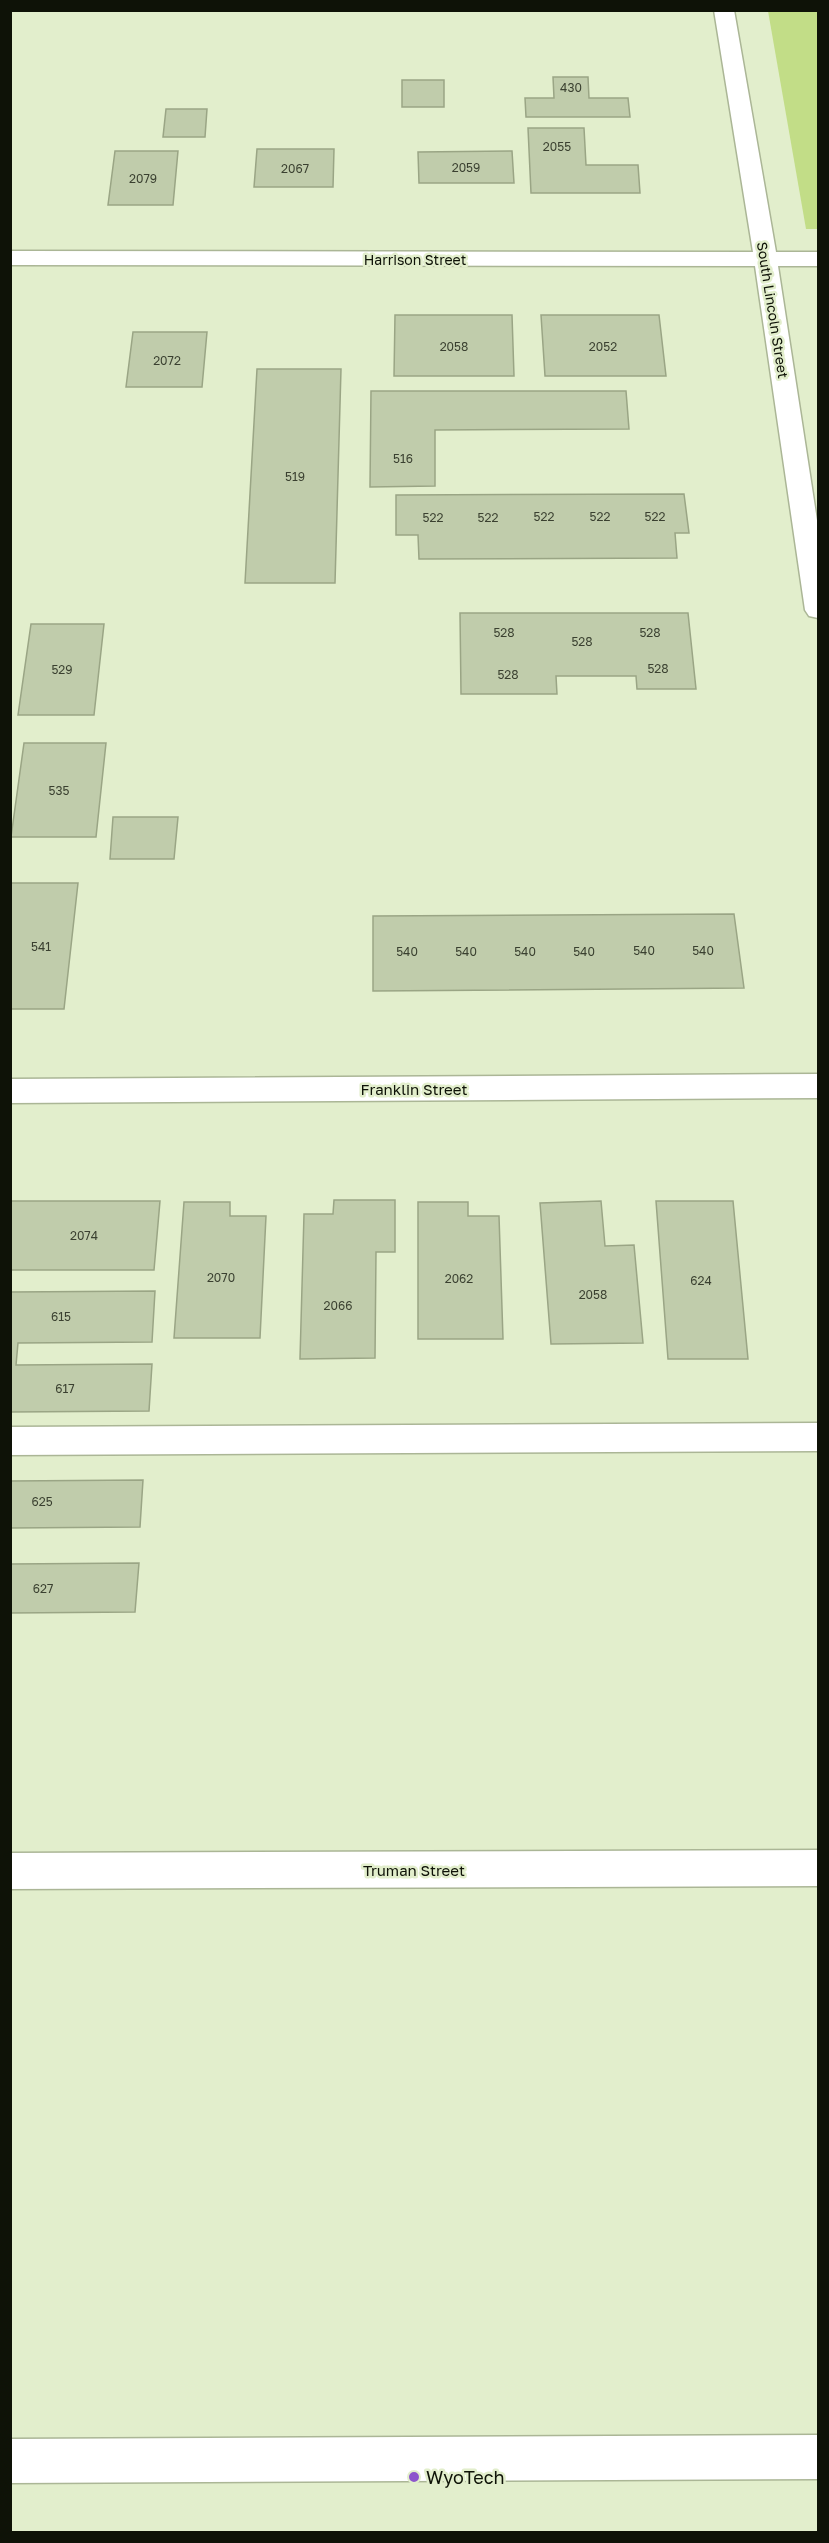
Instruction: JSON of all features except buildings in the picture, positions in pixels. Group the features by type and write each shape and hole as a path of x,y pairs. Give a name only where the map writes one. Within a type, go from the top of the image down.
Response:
{"street":[{"name":"South Lincoln Street","path":"724,10 766,260 819,609"},
{"name":"Harrison Street","path":"10,258 819,259"},
{"name":"Franklin Street","path":"10,1091 819,1086"},
{"path":"10,1441 819,1437"},
{"name":"Truman Street","path":"10,1871 819,1868"},
{"path":"10,2461 819,2457"}],"green space":[{"path":"768,11 818,11 818,229 806,229"}],"place":[{"name":"WyoTech","path":"414,2477"}]}
